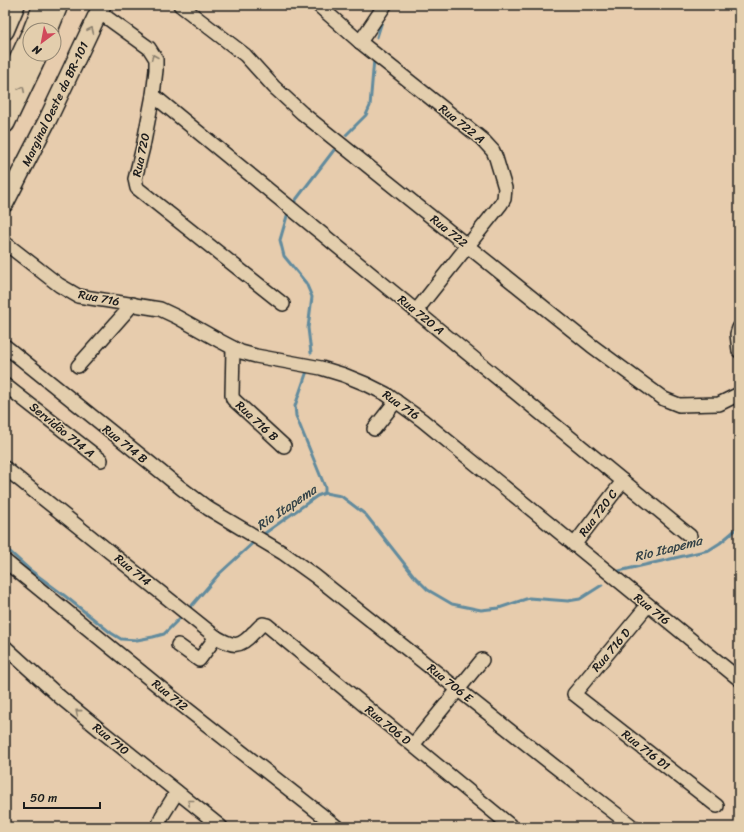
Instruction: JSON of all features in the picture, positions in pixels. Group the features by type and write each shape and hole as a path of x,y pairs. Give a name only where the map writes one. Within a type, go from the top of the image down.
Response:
{"highway":[{"path":"36,22 43,5"},
{"path":"51,22 58,5"},
{"path":"5,91 22,54"},
{"path":"5,123 34,62"}],"main road":[{"path":"5,31 16,5"},
{"name":"Marginal Oeste da BR-101","path":"5,203 39,138 101,8"}],"street":[{"name":"Rua 722","path":"180,5 245,55 274,87 302,113 592,346 664,400 679,405 719,404 739,394"},
{"name":"Rua 722 A","path":"318,5 360,42 482,139 493,151 496,158 504,188 504,199 468,247 416,311"},
{"path":"360,42 385,5"},
{"name":"Rua 720","path":"101,8 149,48 153,53 156,63 153,95 135,179 137,188 283,304"},
{"name":"Rua 720 A","path":"153,95 690,536"},
{"name":"Rua 716","path":"5,242 59,285 73,293 86,298 133,304 168,312 233,348 256,356 310,366 344,375 372,386 422,420 739,679"},
{"path":"78,366 133,304"},
{"path":"739,328 737,334 739,351"},
{"name":"Rua 714 B","path":"5,346 181,488 209,509 264,542"},
{"name":"Rua 716 B","path":"233,348 233,399 284,446"},
{"name":"Servidão 714 A","path":"5,385 100,460"},
{"path":"374,429 396,401"},
{"name":"Rua 714","path":"5,468 216,637 231,644 242,643 263,624"},
{"name":"Rua 720 C","path":"574,545 623,481"},
{"name":"Rua 706 E","path":"264,542 283,553 315,576 634,827"},
{"name":"Rua 712","path":"5,561 173,698 337,827"},
{"name":"Rua 716 D","path":"574,694 648,605"},
{"name":"Rua 706 D","path":"263,624 267,625 512,827"},
{"path":"178,645 199,660 216,637"},
{"name":"Rua 710","path":"5,647 88,720 221,827"},
{"path":"413,745 482,660"},
{"name":"Rua 716 D1","path":"574,694 717,806"},
{"path":"158,827 162,816 178,792"}],"waterway":[{"path":"377,37 383,18"},
{"path":"346,135 366,115 370,106 374,59"},
{"path":"295,201 334,150"},
{"path":"287,216 280,240 284,256 306,283 312,297 308,328 311,353"},
{"path":"307,371 295,406 296,416 325,487 325,493"},
{"name":"Rio Itapema","path":"261,536 317,496 325,493 341,496 366,515 414,576 428,590 452,604 481,610 499,608 529,598 568,601 580,599 602,585"},
{"name":"Rio Itapema","path":"619,571 709,550 739,527"},
{"name":"Rio Itapema","path":"188,610 219,574 255,541"},
{"name":"Rio Itapema","path":"5,543 7,549 30,570 111,633 121,639 137,640 164,634 183,615"}]}
